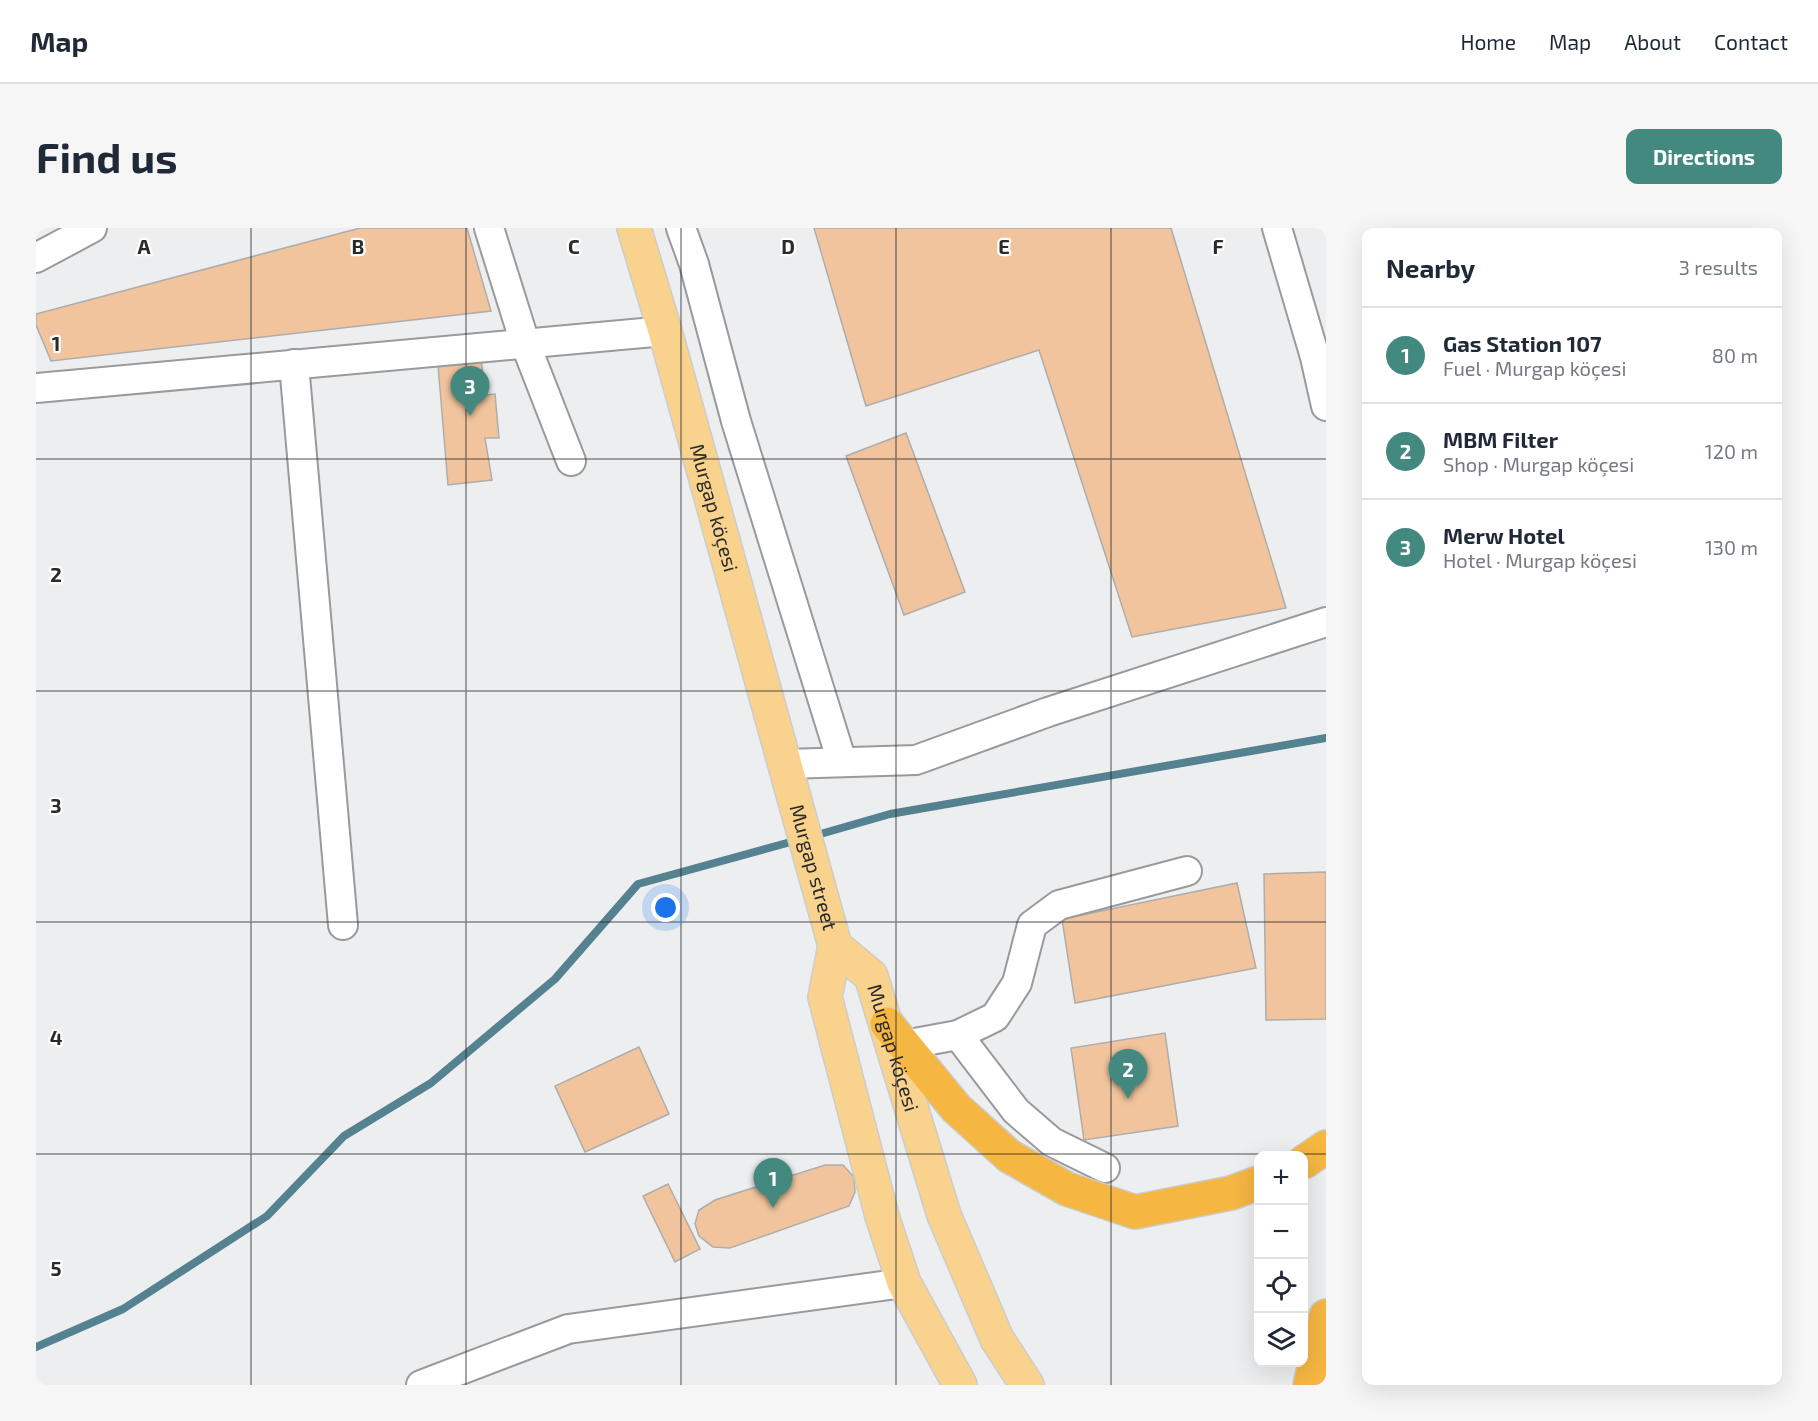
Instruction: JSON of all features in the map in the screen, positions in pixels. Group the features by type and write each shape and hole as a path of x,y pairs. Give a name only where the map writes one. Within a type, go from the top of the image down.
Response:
{"highway":[{"path":"894,1038 956,1108 1009,1156 1068,1190 1135,1212 1231,1193 1254,1184"},
{"path":"1308,1159 1326,1148"},
{"path":"1310,1385 1322,1330"},
{"path":"1322,1330 1322,1385"}],"main road":[{"name":"Murgap köçesi","path":"634,228 665,331 788,776"},
{"name":"Murgap street","path":"788,776 835,946"},
{"name":"Murgap köçesi","path":"835,946 871,976 894,1038 944,1215 997,1340 1027,1385"},
{"path":"835,946 825,997 882,1216 904,1282 960,1385"}],"street":[{"path":"36,258 92,228"},
{"path":"489,228 525,343 571,461"},
{"path":"681,228 694,264 736,422 842,762"},
{"path":"1277,228 1326,406"},
{"path":"36,388 665,331"},
{"path":"294,364 343,925"},
{"path":"788,776 842,762 916,760 1048,712 1326,622"},
{"path":"894,1038 958,1035 995,1017 1017,983 1032,925 1059,904 1187,872"},
{"path":"958,1035 1016,1111 1052,1142 1105,1168"},
{"path":"421,1385 568,1329 904,1282"}],"building":[{"path":"360,228 467,228 491,311 51,361 36,325 36,314"},
{"path":"814,228 1171,228 1286,608 1132,637 1039,350 866,406"},
{"path":"481,357 485,395 495,394 499,438 485,438 492,480 448,485 438,365"},
{"path":"906,433 965,592 904,615 846,456"},
{"path":"1326,872 1326,1019 1266,1020 1264,874"},
{"path":"1237,883 1256,968 1075,1003 1062,919"},
{"path":"1165,1033 1178,1126 1084,1140 1071,1048"},
{"path":"639,1047 669,1114 585,1152 555,1086"},
{"path":"825,1165 843,1165 854,1177 855,1192 849,1206 730,1248 713,1247 699,1236 695,1224 699,1210 715,1200"},
{"path":"668,1184 700,1249 675,1262 643,1196"}],"waterway":[{"path":"810,837 890,814 1326,738"},
{"path":"36,1347 123,1309 267,1216 344,1136 431,1083 555,979 638,884 798,840"}],"place":[{"name":"Merw Hotel","path":"470,416"},
{"name":"MBM Filter","path":"1128,1099"},
{"name":"Gas Station 107","path":"773,1208"}]}
